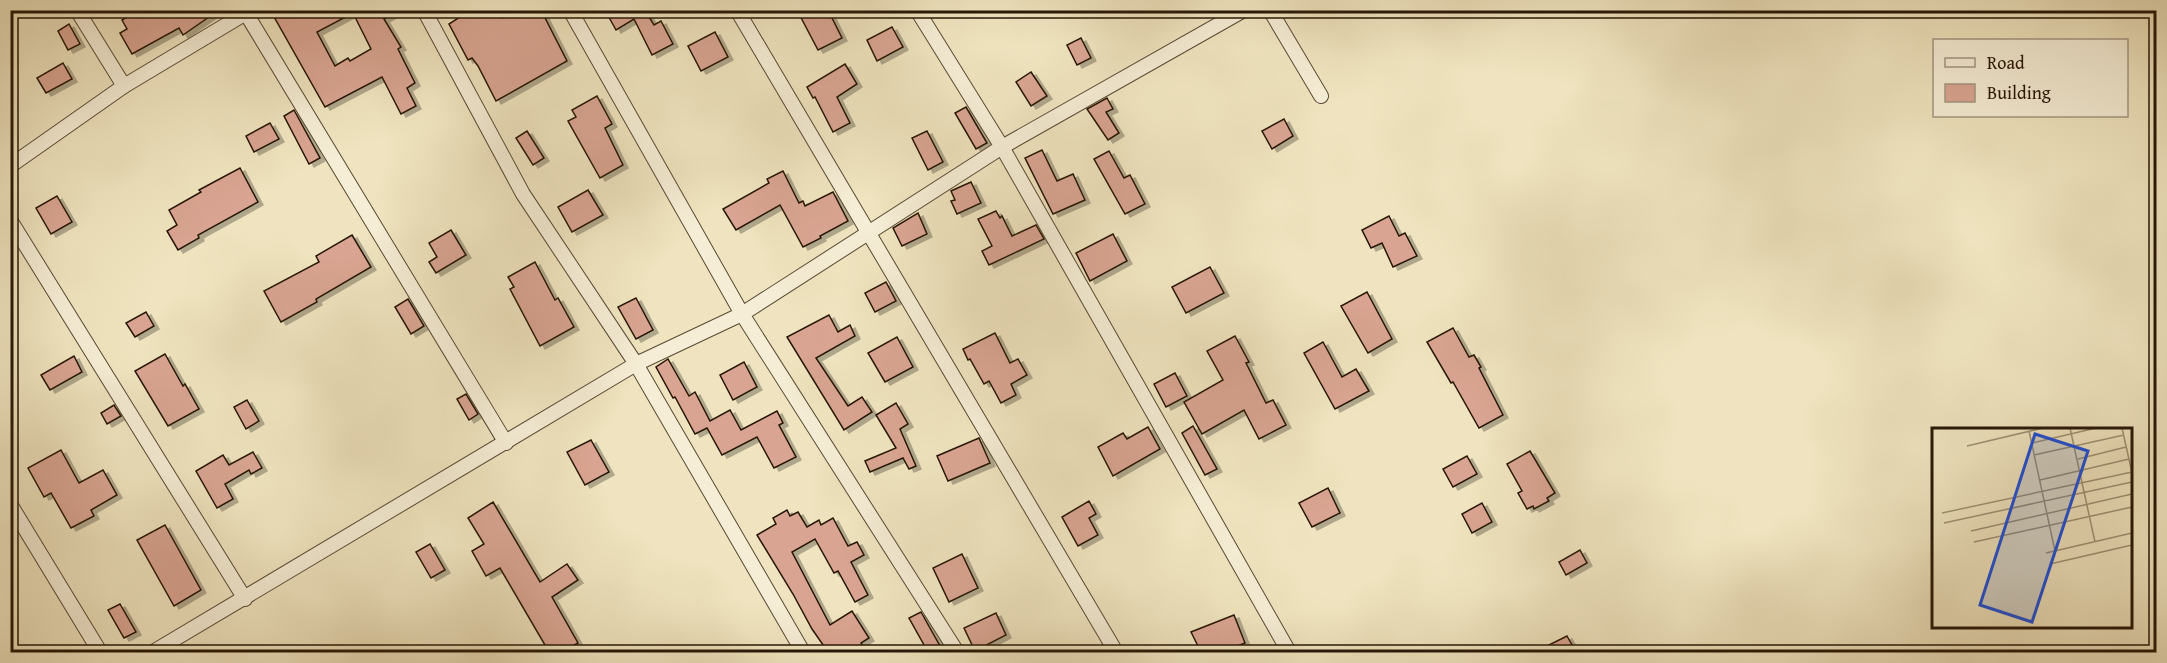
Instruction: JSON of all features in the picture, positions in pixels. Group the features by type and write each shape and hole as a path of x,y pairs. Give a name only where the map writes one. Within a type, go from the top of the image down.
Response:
{"street":[{"path":"77,10 123,86"},
{"path":"424,10 523,194 636,364 803,652"},
{"path":"570,10 742,314 957,652"},
{"path":"736,10 1116,652"},
{"path":"917,10 1002,147 1289,652"},
{"path":"153,652 636,364 742,314 1002,147 1244,10"},
{"path":"1270,10 1321,96"},
{"path":"10,166 123,86 247,12 506,443"},
{"path":"10,220 245,599"},
{"path":"10,504 100,652"}],"building":[{"path":"138,10 219,10 183,35 179,28 132,54 120,33 127,29 122,20"},
{"path":"282,10 401,10 384,19 401,47 398,49 415,83 407,88 416,106 401,114 382,77 325,107 273,15","holes":["353,13 371,49 350,61 348,58 335,66 317,32"]},
{"path":"457,10 497,10 502,18 516,10 541,10 567,61 496,101 478,66 472,58 468,60 449,24 460,17"},
{"path":"605,10 648,10 646,12 654,25 661,21 673,44 652,55 634,19 616,30"},
{"path":"797,10 828,10 842,38 818,50"},
{"path":"69,24 80,44 68,50 58,31"},
{"path":"892,27 903,47 877,61 867,40"},
{"path":"715,32 728,57 701,71 688,46"},
{"path":"1081,38 1091,58 1077,65 1067,45"},
{"path":"63,63 72,79 46,93 37,78"},
{"path":"845,64 857,84 837,97 850,123 833,132 815,97 813,98 807,87"},
{"path":"1031,72 1047,96 1031,106 1016,82"},
{"path":"597,96 612,124 605,128 623,165 600,178 568,121 576,117 572,110"},
{"path":"1107,98 1113,109 1106,112 1119,133 1108,140 1087,109"},
{"path":"966,107 987,143 976,149 955,113"},
{"path":"294,110 320,158 309,164 284,116"},
{"path":"1284,119 1293,136 1272,149 1262,131"},
{"path":"270,123 279,139 254,152 246,136"},
{"path":"527,131 544,158 533,165 516,138"},
{"path":"927,131 943,162 928,170 912,138"},
{"path":"1042,150 1057,181 1073,174 1085,200 1053,214 1025,158"},
{"path":"1109,151 1124,178 1130,175 1145,204 1125,214 1094,159"},
{"path":"240,168 258,202 198,235 199,238 178,250 167,231 177,225 169,210 201,192 199,190"},
{"path":"783,171 799,203 803,201 805,206 833,192 848,221 803,247 780,205 736,230 723,209 769,183 767,179"},
{"path":"971,182 981,203 957,214 951,201 955,200 951,191"},
{"path":"588,190 603,215 572,232 558,207"},
{"path":"57,196 72,222 51,234 36,208"},
{"path":"996,211 1000,218 1002,216 1012,236 1036,225 1044,239 989,265 982,251 992,246 978,219"},
{"path":"918,213 927,234 902,246 893,228"},
{"path":"1389,216 1399,236 1405,233 1417,256 1393,267 1382,243 1371,248 1362,230"},
{"path":"451,230 466,255 436,273 429,262 437,257 429,243"},
{"path":"1113,234 1127,261 1090,281 1076,253"},
{"path":"352,235 371,267 281,322 264,291 319,262 316,256"},
{"path":"535,262 555,300 558,298 574,327 540,346 510,289 514,287 508,277"},
{"path":"1210,267 1224,293 1186,313 1172,287"},
{"path":"886,282 896,301 875,312 865,293"},
{"path":"1367,292 1392,339 1368,353 1341,306"},
{"path":"636,298 653,330 636,339 618,307"},
{"path":"408,299 424,326 411,334 395,307"},
{"path":"146,312 154,326 135,337 126,323"},
{"path":"829,315 838,332 850,325 855,336 816,358 848,406 862,397 872,412 844,430 787,337"},
{"path":"1453,328 1469,357 1474,355 1481,367 1479,368 1503,415 1479,428 1427,342"},
{"path":"995,333 1010,363 1018,359 1027,375 1011,384 1016,395 1001,403 989,381 984,384 963,349"},
{"path":"1235,336 1266,403 1273,400 1286,425 1259,439 1244,410 1202,434 1184,402 1223,380 1207,351"},
{"path":"897,337 913,367 885,382 868,353"},
{"path":"1323,342 1342,377 1356,369 1369,391 1335,409 1304,353"},
{"path":"165,354 199,409 168,426 135,371"},
{"path":"74,356 82,372 50,390 41,375"},
{"path":"668,359 689,396 695,392 710,421 730,410 741,430 777,411 783,423 779,425 796,457 774,468 757,437 722,455 707,428 695,434 675,397 673,398 656,367"},
{"path":"744,362 757,387 733,400 720,375"},
{"path":"1175,373 1187,396 1166,407 1154,384"},
{"path":"466,394 478,414 469,420 457,399"},
{"path":"247,400 259,421 246,429 234,407"},
{"path":"896,403 908,424 900,429 916,466 909,469 903,458 870,472 865,461 896,448 876,415"},
{"path":"114,405 121,416 107,424 101,413"},
{"path":"1193,426 1217,469 1205,475 1182,433"},
{"path":"1148,427 1160,449 1113,476 1098,447 1123,433 1127,439"},
{"path":"979,438 990,463 948,481 937,456"},
{"path":"591,440 609,472 585,485 567,452"},
{"path":"61,450 79,483 103,470 117,495 91,510 94,516 71,528 51,493 44,497 28,468"},
{"path":"1530,451 1555,493 1547,498 1549,501 1534,509 1533,506 1527,509 1518,493 1522,491 1507,464"},
{"path":"253,452 262,468 251,474 249,470 225,484 233,499 217,508 196,471 223,455 229,465"},
{"path":"1467,456 1477,474 1453,487 1443,469"},
{"path":"1328,488 1340,513 1312,527 1299,503"},
{"path":"1089,501 1096,514 1089,518 1098,535 1078,546 1062,517"},
{"path":"493,502 540,582 567,564 578,580 552,597 578,643 562,652 549,652 500,568 486,576 472,551 484,544 468,518"},
{"path":"1482,503 1492,522 1472,533 1462,514"},
{"path":"787,510 790,516 798,512 807,527 819,520 821,525 833,518 848,546 857,542 864,555 851,562 868,595 855,602 838,571 834,573 815,539 792,552 830,625 852,611 869,638 861,643 866,652 828,652 757,535 776,524 773,518"},
{"path":"165,525 201,590 174,606 137,540"},
{"path":"430,544 445,570 431,578 416,552"},
{"path":"1580,550 1587,563 1566,575 1559,562"},
{"path":"962,554 978,588 949,602 933,568"},
{"path":"120,604 136,632 124,638 108,610"},
{"path":"921,612 940,646 928,652 909,618"},
{"path":"996,613 1006,635 975,651 964,628"},
{"path":"1234,615 1245,643 1222,652 1201,652 1191,632"},
{"path":"1567,636 1576,652 1535,652"}]}
